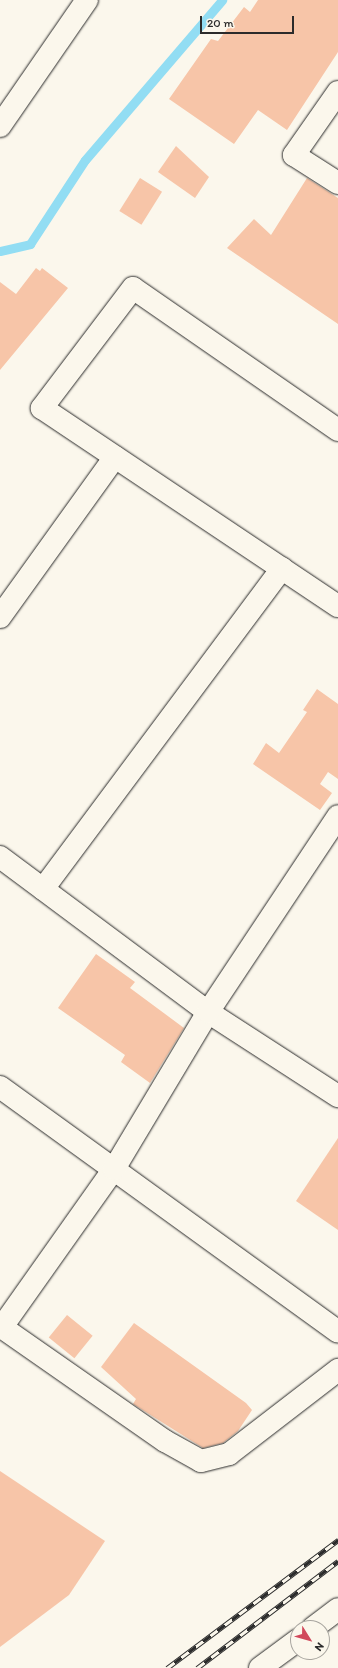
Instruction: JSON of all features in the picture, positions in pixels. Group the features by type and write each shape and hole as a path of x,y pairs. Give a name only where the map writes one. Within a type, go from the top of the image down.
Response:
{"street":[{"path":"0,126 87,0"},
{"path":"338,92 294,155 338,183"},
{"path":"338,430 133,288 42,408 338,606"},
{"path":"0,617 115,457"},
{"path":"43,889 282,568"},
{"path":"338,816 208,1012 114,1169 1,1327 165,1441 201,1461 228,1454 338,1370"},
{"path":"0,857 208,1012 335,1087"},
{"path":"0,1087 338,1332"},
{"path":"324,1620 338,1609"},
{"path":"260,1668 290,1646"}],"building":[{"path":"258,0 338,0 338,52 287,130 258,110 234,144 169,99 211,39 218,41 244,7 250,12"},
{"path":"176,146 209,177 195,198 158,172"},
{"path":"140,178 162,192 141,225 119,211"},
{"path":"307,178 338,198 338,324 227,248 254,219 271,235"},
{"path":"36,268 40,271 42,268 68,288 0,370 0,282 16,294"},
{"path":"317,689 338,704 338,779 328,772 320,784 332,793 320,810 253,764 266,743 279,753 307,712 303,710"},
{"path":"96,954 135,982 130,988 184,1028 150,1083 121,1062 125,1055 58,1008"},
{"path":"338,1138 338,1230 296,1201"},
{"path":"67,1315 93,1336 74,1358 49,1338"},
{"path":"134,1323 246,1403 252,1410 238,1431 223,1443 203,1448 133,1404 136,1399 101,1367"},
{"path":"0,1471 105,1541 69,1595 0,1647"}],"waterway":[{"path":"0,251 30,244 85,160 222,0"}],"railway":[{"path":"167,1668 338,1540"},
{"path":"197,1668 338,1561"}]}
